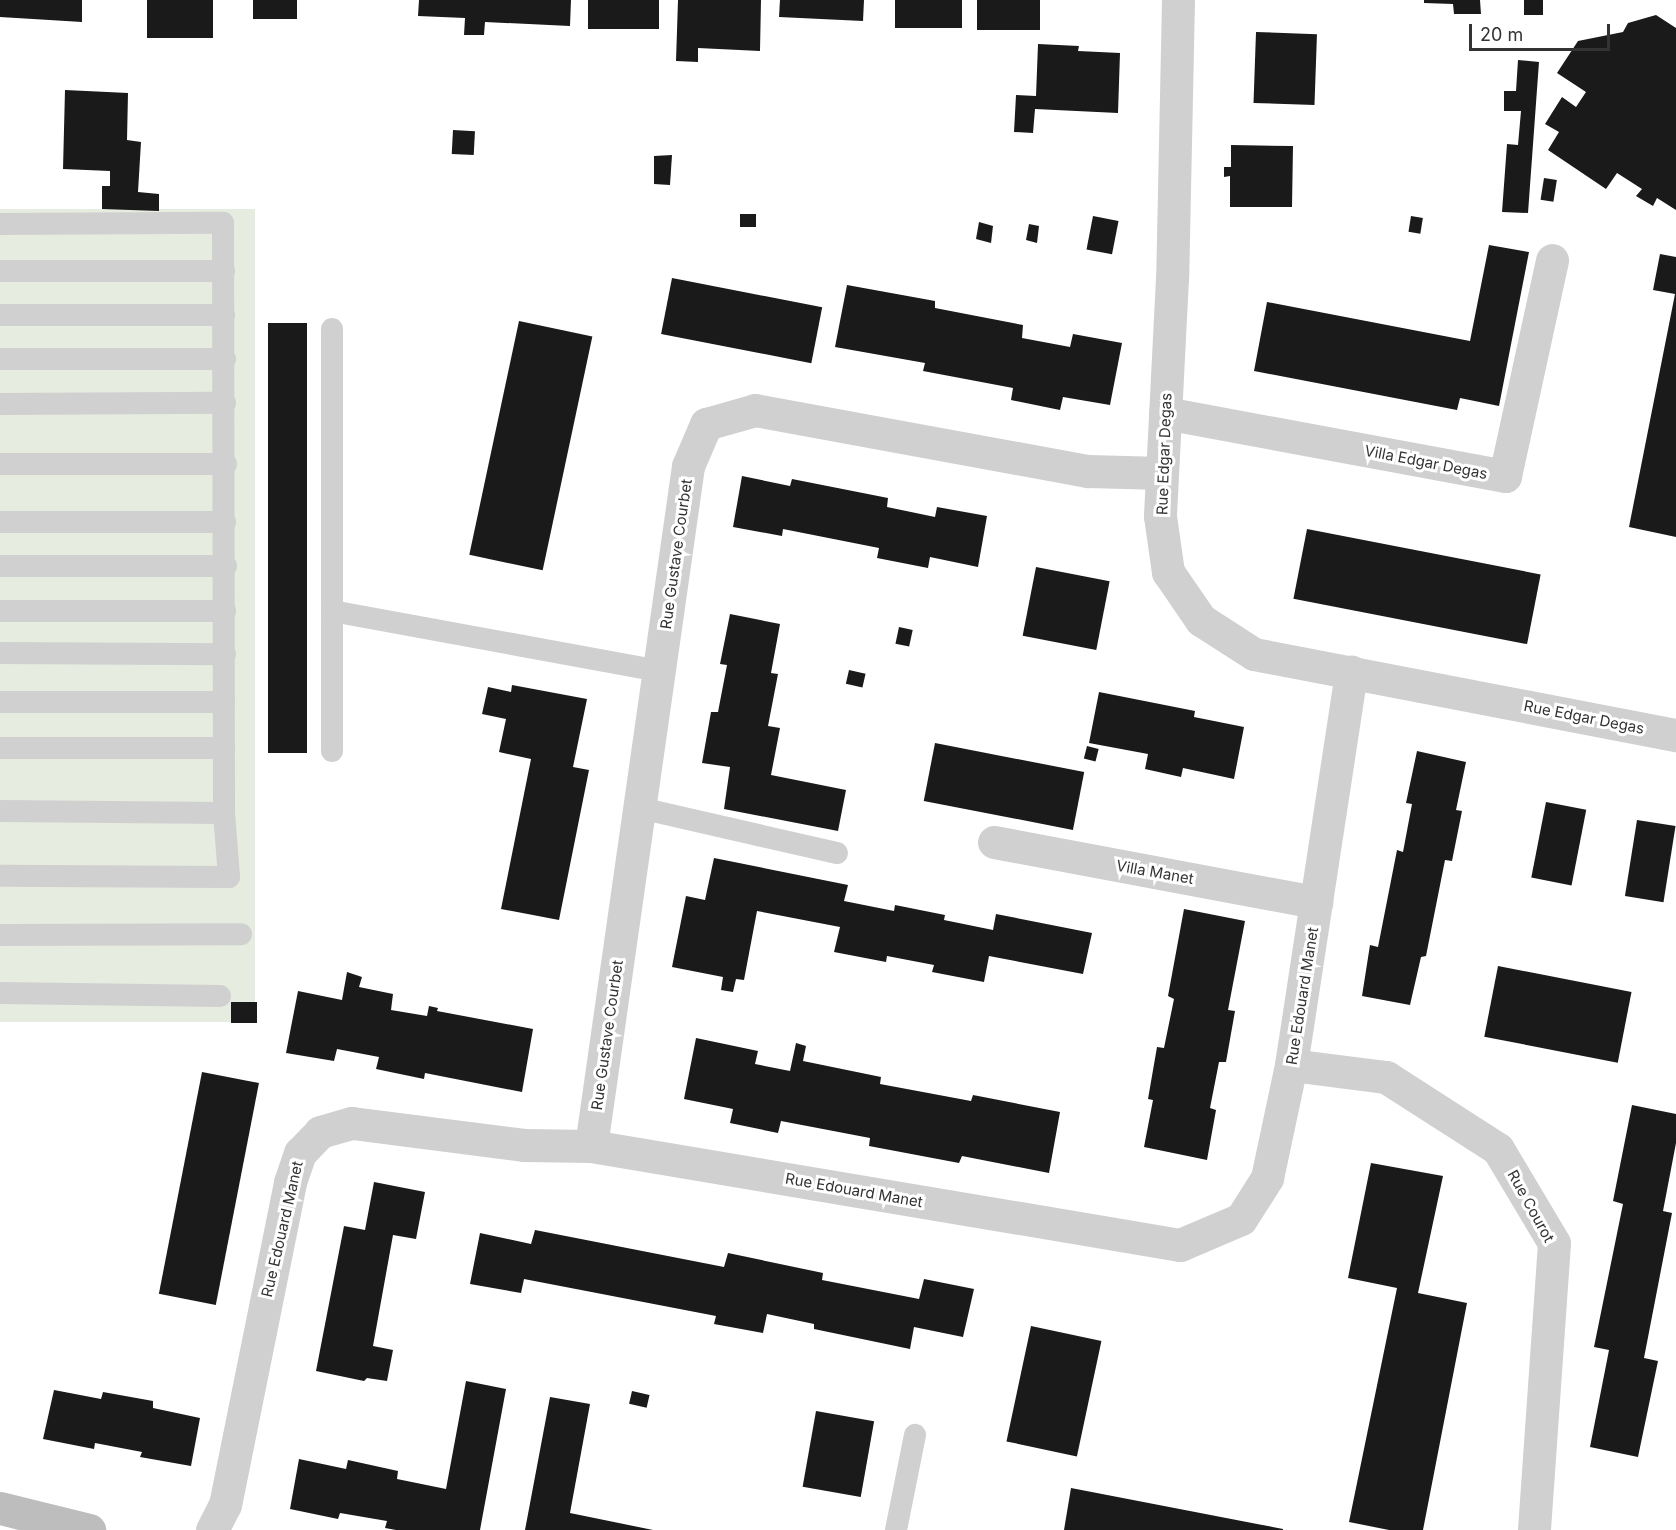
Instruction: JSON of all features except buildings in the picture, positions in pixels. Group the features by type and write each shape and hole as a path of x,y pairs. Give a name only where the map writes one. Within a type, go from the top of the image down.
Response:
{"main road":[{"path":"0,1508 89,1530"}],"street":[{"name":"Rue Edgar Degas","path":"1178,0 1172,278 1160,516 1168,572 1201,620 1254,654 1676,735"},
{"name":"Villa Edgar Degas","path":"1165,413 1505,476 1552,260"},
{"name":"Rue Gustave Courbet","path":"591,1146 688,466 706,424 755,410 1088,471 1162,473"},
{"name":"Rue Edouard Manet","path":"212,1530 225,1505 290,1182 300,1153 320,1132 352,1123 524,1145 591,1146 1180,1245 1241,1219 1267,1178 1291,1065 1351,672"},
{"name":"Villa Manet","path":"994,842 1316,902"},
{"name":"Rue Courot","path":"1291,1065 1386,1077 1498,1149 1554,1243 1534,1530"}],"lane":[{"path":"0,224 224,223 224,813 229,877 0,876"},
{"path":"0,271 224,271"},
{"path":"0,315 224,315"},
{"path":"332,329 332,751"},
{"path":"0,359 225,359"},
{"path":"0,404 225,403"},
{"path":"0,464 225,464"},
{"path":"0,522 225,522"},
{"path":"0,566 225,566"},
{"path":"0,611 225,611"},
{"path":"332,611 659,671"},
{"path":"0,653 225,654"},
{"path":"0,702 225,702"},
{"path":"0,748 224,748"},
{"path":"640,808 837,853"},
{"path":"0,811 224,813"},
{"path":"0,935 241,934"},
{"path":"0,993 220,996"},
{"path":"896,1530 915,1435"}],"shaded area":[{"path":"0,209 255,209 255,1022 0,1022"}]}
